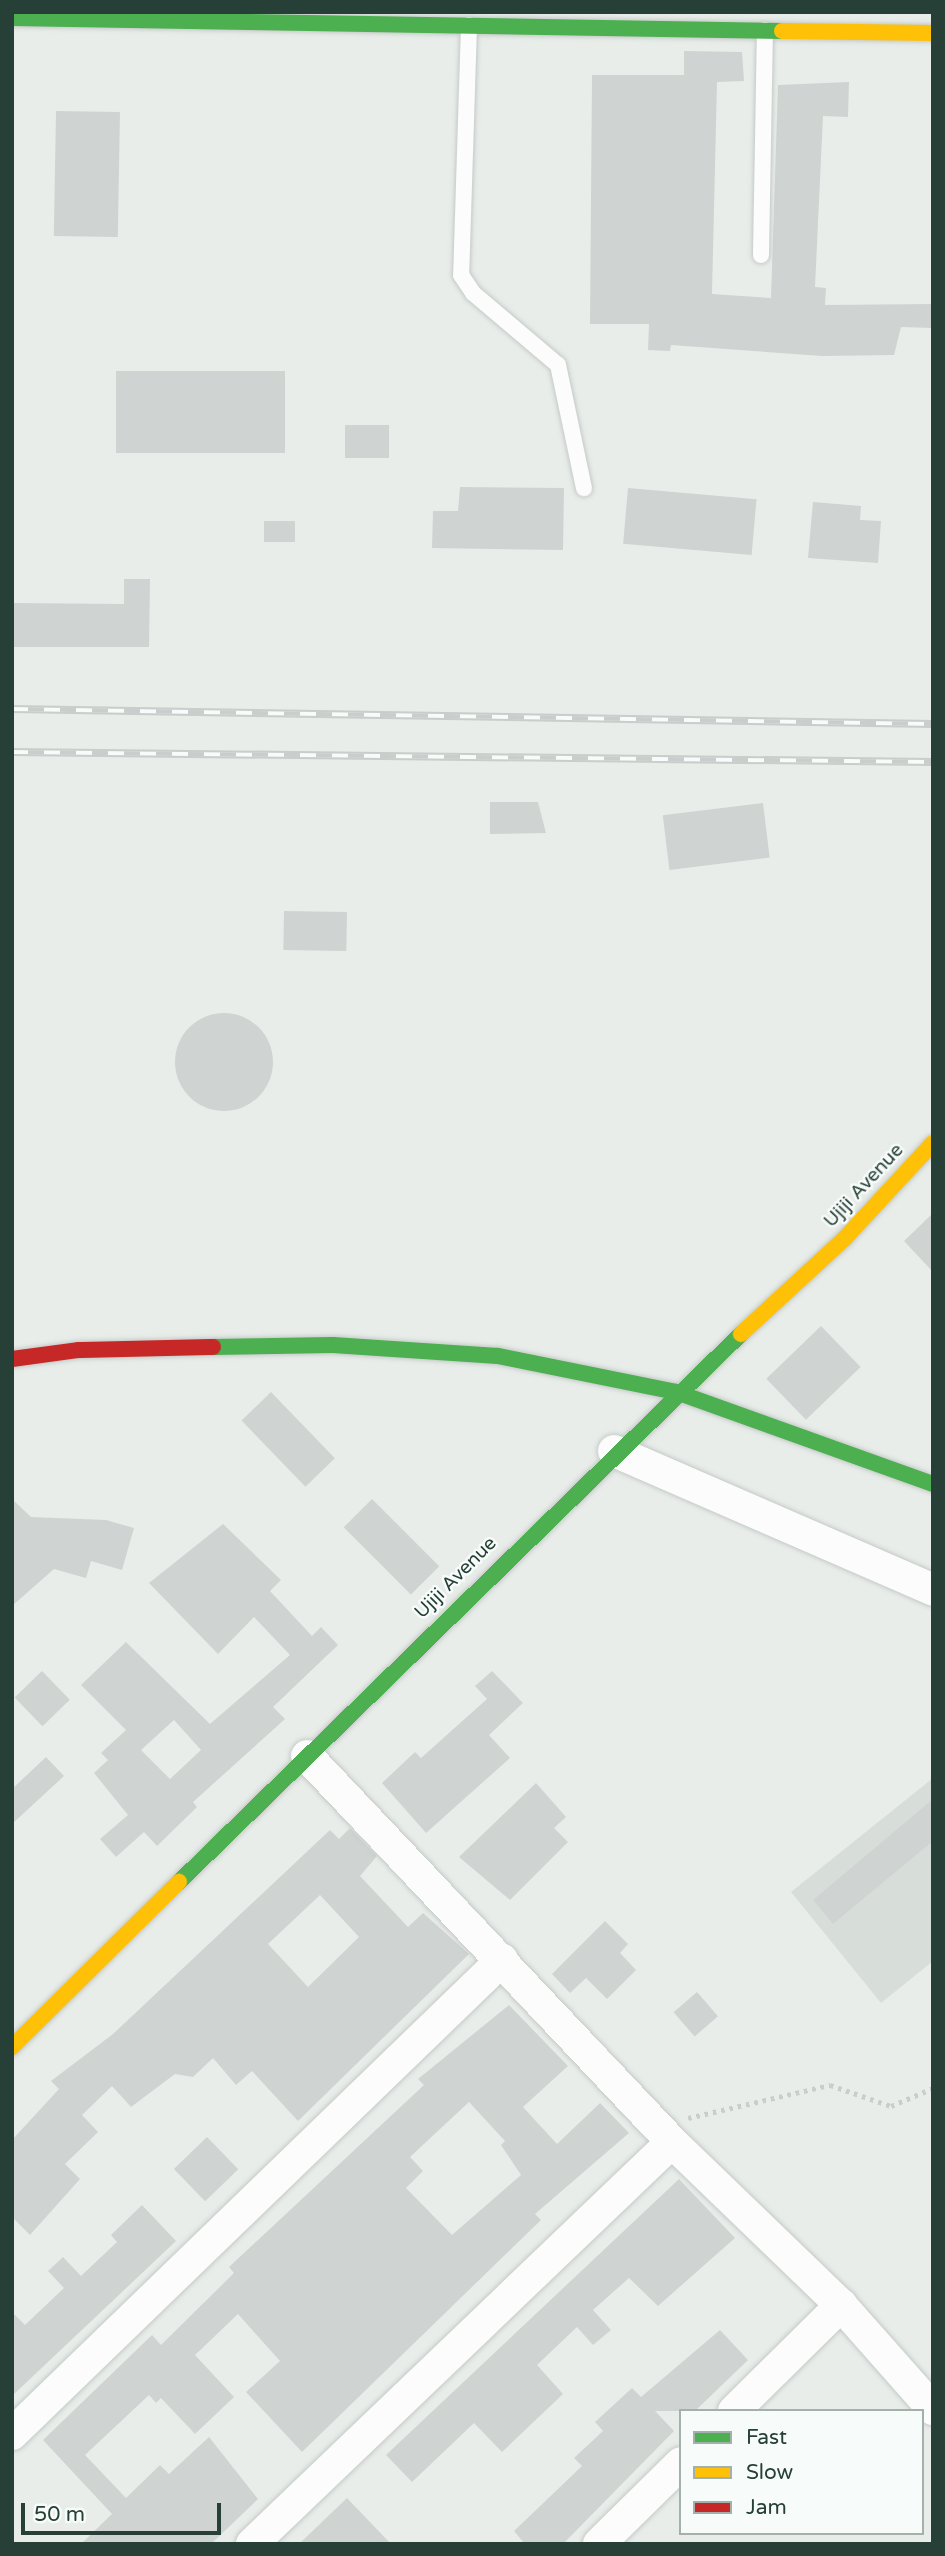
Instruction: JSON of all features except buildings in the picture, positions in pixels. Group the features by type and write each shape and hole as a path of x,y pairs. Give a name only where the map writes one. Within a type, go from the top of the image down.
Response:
{"main road":[{"path":"12,18 933,33"},
{"name":"Ujiji Avenue","path":"12,2047 614,1451 845,1238 933,1143"},
{"path":"12,1359 79,1350 333,1345 498,1356 676,1392 933,1484"}],"street":[{"path":"614,1451 933,1590"},
{"path":"307,1756 665,2134 841,2305 933,2409"},
{"path":"12,2434 502,1960"},
{"path":"252,2544 665,2134"},
{"path":"736,2409 841,2305"},
{"path":"599,2544 679,2465"}],"lane":[{"path":"469,25 458,266 473,293 558,365 584,488"},
{"path":"761,256 765,30"}],"path":[{"path":"665,2134 831,2085 891,2106 933,2088"}],"shaded area":[{"path":"933,1778 933,1961 881,2003 791,1892"}],"railway":[{"path":"12,709 933,724"},
{"path":"12,752 933,762"}],"traffic: fast":[{"path":"12,18 782,31"},
{"path":"179,1882 741,1334"},
{"path":"213,1347 333,1345 498,1356 676,1392 933,1484"}],"traffic: slow":[{"path":"782,31 933,33"},
{"path":"741,1334 845,1238 933,1143"},
{"path":"12,2047 179,1882"}],"traffic: jam":[{"path":"12,1359 79,1350 213,1347"}]}
